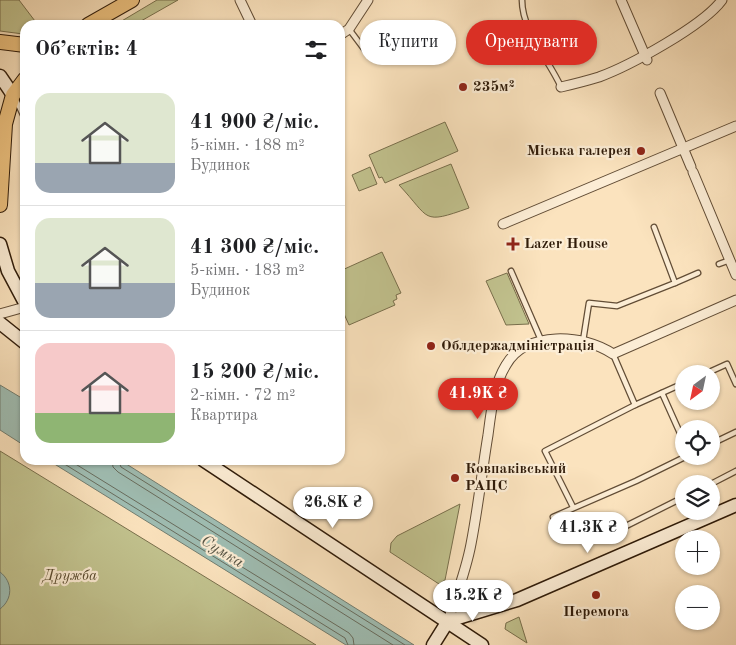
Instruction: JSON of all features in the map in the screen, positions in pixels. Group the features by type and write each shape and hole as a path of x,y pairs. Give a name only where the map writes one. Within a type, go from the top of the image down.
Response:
{"main road":[{"path":"97,20 132,0"},
{"path":"0,42 20,44"},
{"path":"0,76 14,95"},
{"path":"0,205 5,124 14,95 20,86"},
{"path":"0,244 8,271 20,295"},
{"path":"0,324 20,339"},
{"path":"211,465 482,645"},
{"path":"434,644 448,621 517,600 736,505"}],"street":[{"path":"240,0 250,20"},
{"path":"345,32 349,29 368,0"},
{"path":"620,0 646,57"},
{"path":"561,87 600,76 646,57 701,20 722,0"},
{"path":"660,93 736,276"},
{"path":"503,224 736,126"},
{"path":"448,621 465,572 471,545 491,414 499,380 506,364 514,355 526,346 566,339 583,341 603,347 613,354 736,300"},
{"path":"0,314 20,307"}],"lane":[{"path":"522,0 522,9 528,28 561,87"},
{"path":"349,29 360,44"},
{"path":"14,95 20,108"},
{"path":"654,227 674,283"},
{"path":"719,264 730,260"},
{"path":"511,271 542,342"},
{"path":"583,341 590,303 617,306 698,273"},
{"path":"613,354 635,405"},
{"path":"720,367 727,364 736,384"},
{"path":"573,507 545,451 635,405 675,387"},
{"path":"662,393 675,422"},
{"path":"720,440 736,432"},
{"path":"553,517 675,462"},
{"path":"720,479 736,471"},
{"path":"618,530 675,502"}],"green space":[{"path":"0,0 19,0 34,20 20,20 20,33 0,31"},
{"path":"157,0 178,0 143,20 123,20"},
{"path":"445,122 458,151 385,183 382,177 379,178 369,155"},
{"path":"451,164 469,208 442,216 428,216 399,185"},
{"path":"370,167 377,184 359,191 352,175"},
{"path":"382,252 401,293 396,295 397,299 393,301 395,305 349,325 345,316 345,269"},
{"path":"507,273 529,324 506,325 486,281"},
{"name":"Дружба","path":"0,451 316,645 0,645"},
{"path":"460,504 445,580 439,584 390,552 391,543 397,536"},
{"path":"519,617 527,643 505,629 506,623"}],"water":[{"path":"0,385 20,397 20,443 0,430"},
{"name":"Сумка","path":"56,465 128,465 414,645 346,645"},
{"path":"0,572 7,581 10,590 7,600 0,609"}],"place":[{"name":"235м²","path":"463,87"},
{"name":"Міська галерея","path":"641,151"},
{"name":"Lazer House","path":"513,244"},
{"name":"Облдержадміністрація","path":"431,346"},
{"name":"Ковпаківський РАЦС","path":"455,478"},
{"name":"Перемога","path":"596,595"}]}
